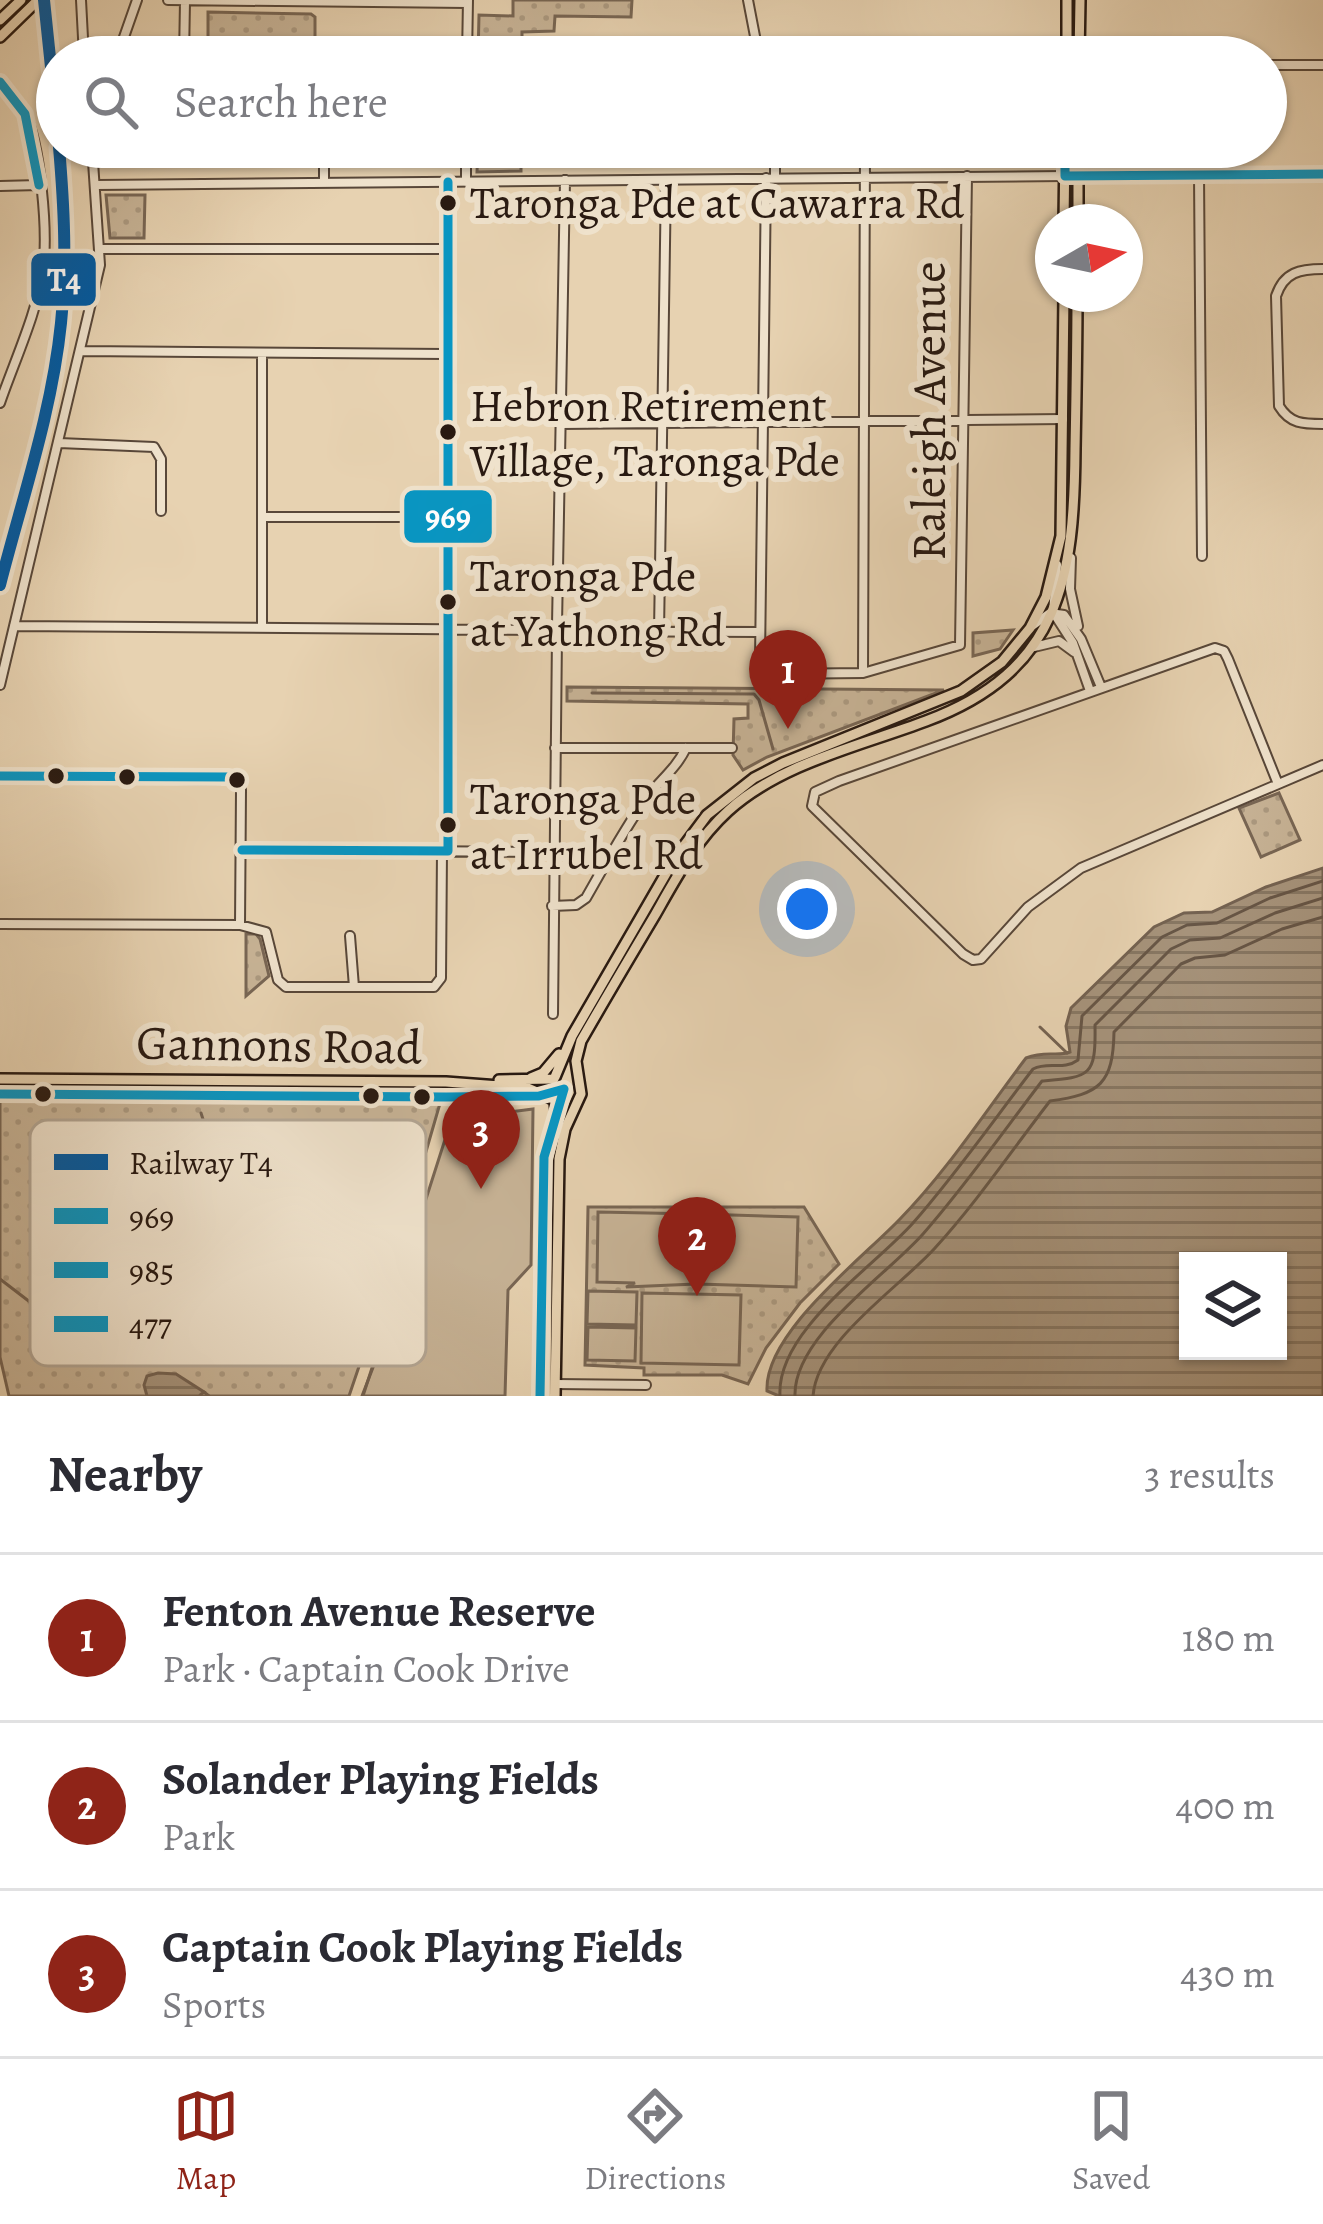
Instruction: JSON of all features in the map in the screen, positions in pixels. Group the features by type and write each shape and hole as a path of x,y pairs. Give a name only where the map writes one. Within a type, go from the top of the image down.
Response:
{"main road":[{"path":"1067,0 1067,36"},
{"path":"1079,36 1080,0"},
{"path":"0,20 30,2"},
{"path":"0,37 30,2"},
{"path":"1064,204 1065,168"},
{"path":"1078,168 1078,204"},
{"path":"1065,176 1078,176"},
{"path":"1065,312 1070,418"},
{"path":"555,1390 559,1159 582,1090 576,1061 581,1041 687,860 725,813 790,772 974,699 1032,648 1053,612 1065,558 1076,312"},
{"path":"546,1396 548,1178 557,1124 550,1087 572,1036 675,858 707,815 754,778 961,691 1002,662 1030,628 1065,558"},
{"path":"520,1080 542,1073 572,1036"},
{"path":"446,1082 554,1078 567,1073 579,1080"},
{"name":"Gannons Road","path":"0,1079 446,1082 528,1088 554,1100"},
{"path":"554,1100 566,1106 577,1101"}],"street":[{"path":"81,0 83,36"},
{"path":"124,36 137,0"},
{"path":"168,0 468,2 467,36"},
{"path":"748,0 755,36"},
{"path":"184,36 185,1"},
{"path":"1287,65 1323,65"},
{"path":"0,82 26,114 39,185 44,270 0,404"},
{"path":"0,685 102,249 94,168"},
{"path":"324,168 324,183"},
{"path":"466,168 466,182"},
{"path":"773,168 760,632 764,671 770,674 863,673 866,168"},
{"path":"1078,176 1323,174"},
{"path":"1198,175 1202,556"},
{"name":"Raleigh Avenue","path":"863,673 960,645 967,176"},
{"path":"95,185 1065,176"},
{"path":"553,1014 565,180"},
{"path":"659,632 666,180"},
{"path":"0,924 240,925 262,929 283,986 431,987 440,981 448,628 448,182"},
{"path":"0,186 39,185"},
{"path":"102,249 447,249"},
{"path":"1323,269 1292,272 1280,285 1276,390 1287,418 1323,424"},
{"path":"81,351 446,354"},
{"path":"262,355 262,628"},
{"path":"561,424 1070,418"},
{"path":"59,443 154,448 161,460 161,512"},
{"path":"263,517 447,517"},
{"path":"1065,558 1081,640"},
{"path":"1030,628 1053,612"},
{"path":"1053,612 1064,615 1081,640 1102,687"},
{"path":"1053,612 1079,657 1090,692"},
{"path":"14,626 760,632"},
{"path":"1032,648 1059,641 1079,657"},
{"path":"1278,784 1223,651 1215,648 839,781 814,792 812,798 817,811 973,960 982,958 1054,885 1081,868 1323,766"},
{"path":"555,748 732,748"},
{"path":"552,906 576,905 586,898 637,813 686,748"},
{"path":"0,776 229,777 238,781 240,925"},
{"path":"242,850 553,852"},
{"path":"350,936 354,987"},
{"path":"555,1390 646,1384"}],"shaded area":[{"path":"513,0 632,0 631,17 555,16 554,31 478,36 479,15 513,16"},
{"path":"208,12 315,17 315,36 208,36"},
{"path":"477,168 521,168 521,171 477,172"},
{"path":"106,195 145,195 144,238 110,238"},
{"path":"1013,630 1000,649 973,656 973,633"},
{"path":"567,687 944,690 743,770 733,755 734,719 748,718 748,704 567,701"},
{"path":"1279,793 1300,840 1261,857 1239,808"},
{"path":"246,934 260,939 269,976 246,996"},
{"path":"0,1096 441,1100 426,1152 426,1120 30,1120 30,1366 359,1366 349,1396 9,1396 0,1357"},
{"path":"457,1102 484,1112 533,1109 531,1265 508,1290 505,1396 363,1396 373,1366 426,1366 426,1199"},
{"path":"588,1207 804,1207 839,1264 800,1303 766,1348 748,1384 722,1375 644,1375 644,1368 585,1365"},
{"path":"598,1212 697,1214 695,1284 626,1287 635,1283 597,1282"},
{"path":"699,1214 798,1217 796,1287 698,1284"},
{"path":"588,1291 637,1292 636,1325 587,1324"},
{"path":"642,1293 741,1295 739,1365 641,1363"},
{"path":"588,1327 636,1328 635,1361 587,1360"}],"water":[{"path":"1323,868 1323,1396 779,1396 767,1391 770,1369 798,1321 917,1201 1026,1058 1070,1052 1066,1026 1071,1008 1154,927 1184,913 1212,912"},
{"path":"176,1374 204,1392 199,1396 147,1396 147,1376"}],"waterway":[{"path":"592,693 754,694 773,749"},
{"path":"1040,1027 1067,1053"},
{"path":"201,1113 203,1120"},
{"path":"0,1279 30,1302"},
{"path":"362,1396 374,1366"},
{"path":"204,1392 209,1396"}],"rail line":[{"name":"T4","path":"44,0 48,36"},
{"name":"T4","path":"0,585 57,356 64,257 60,168"}],"transit line":[{"name":"969","path":"0,82 25,114 39,185"},
{"name":"477","path":"1065,168 1065,176 1323,174"},
{"name":"969","path":"448,182 448,851"},
{"name":"969","path":"0,776 229,777 238,781"},
{"name":"969","path":"242,850 448,851"},
{"name":"985","path":"0,1094 446,1097 539,1096 564,1089 544,1157 540,1396"}],"place":[{"name":"Taronga Pde at Cawarra Rd","path":"448,203"},
{"name":"Hebron Retirement Village, Taronga Pde","path":"448,432"},
{"name":"Taronga Pde at Yathong Rd","path":"448,602"},
{"name":"Fenton Avenue Reserve","path":"788,729"},
{"name":"Taronga Pde at Irrubel Rd","path":"448,825"},
{"name":"Captain Cook Playing Fields","path":"481,1189"},
{"name":"Solander Playing Fields","path":"697,1296"}]}
